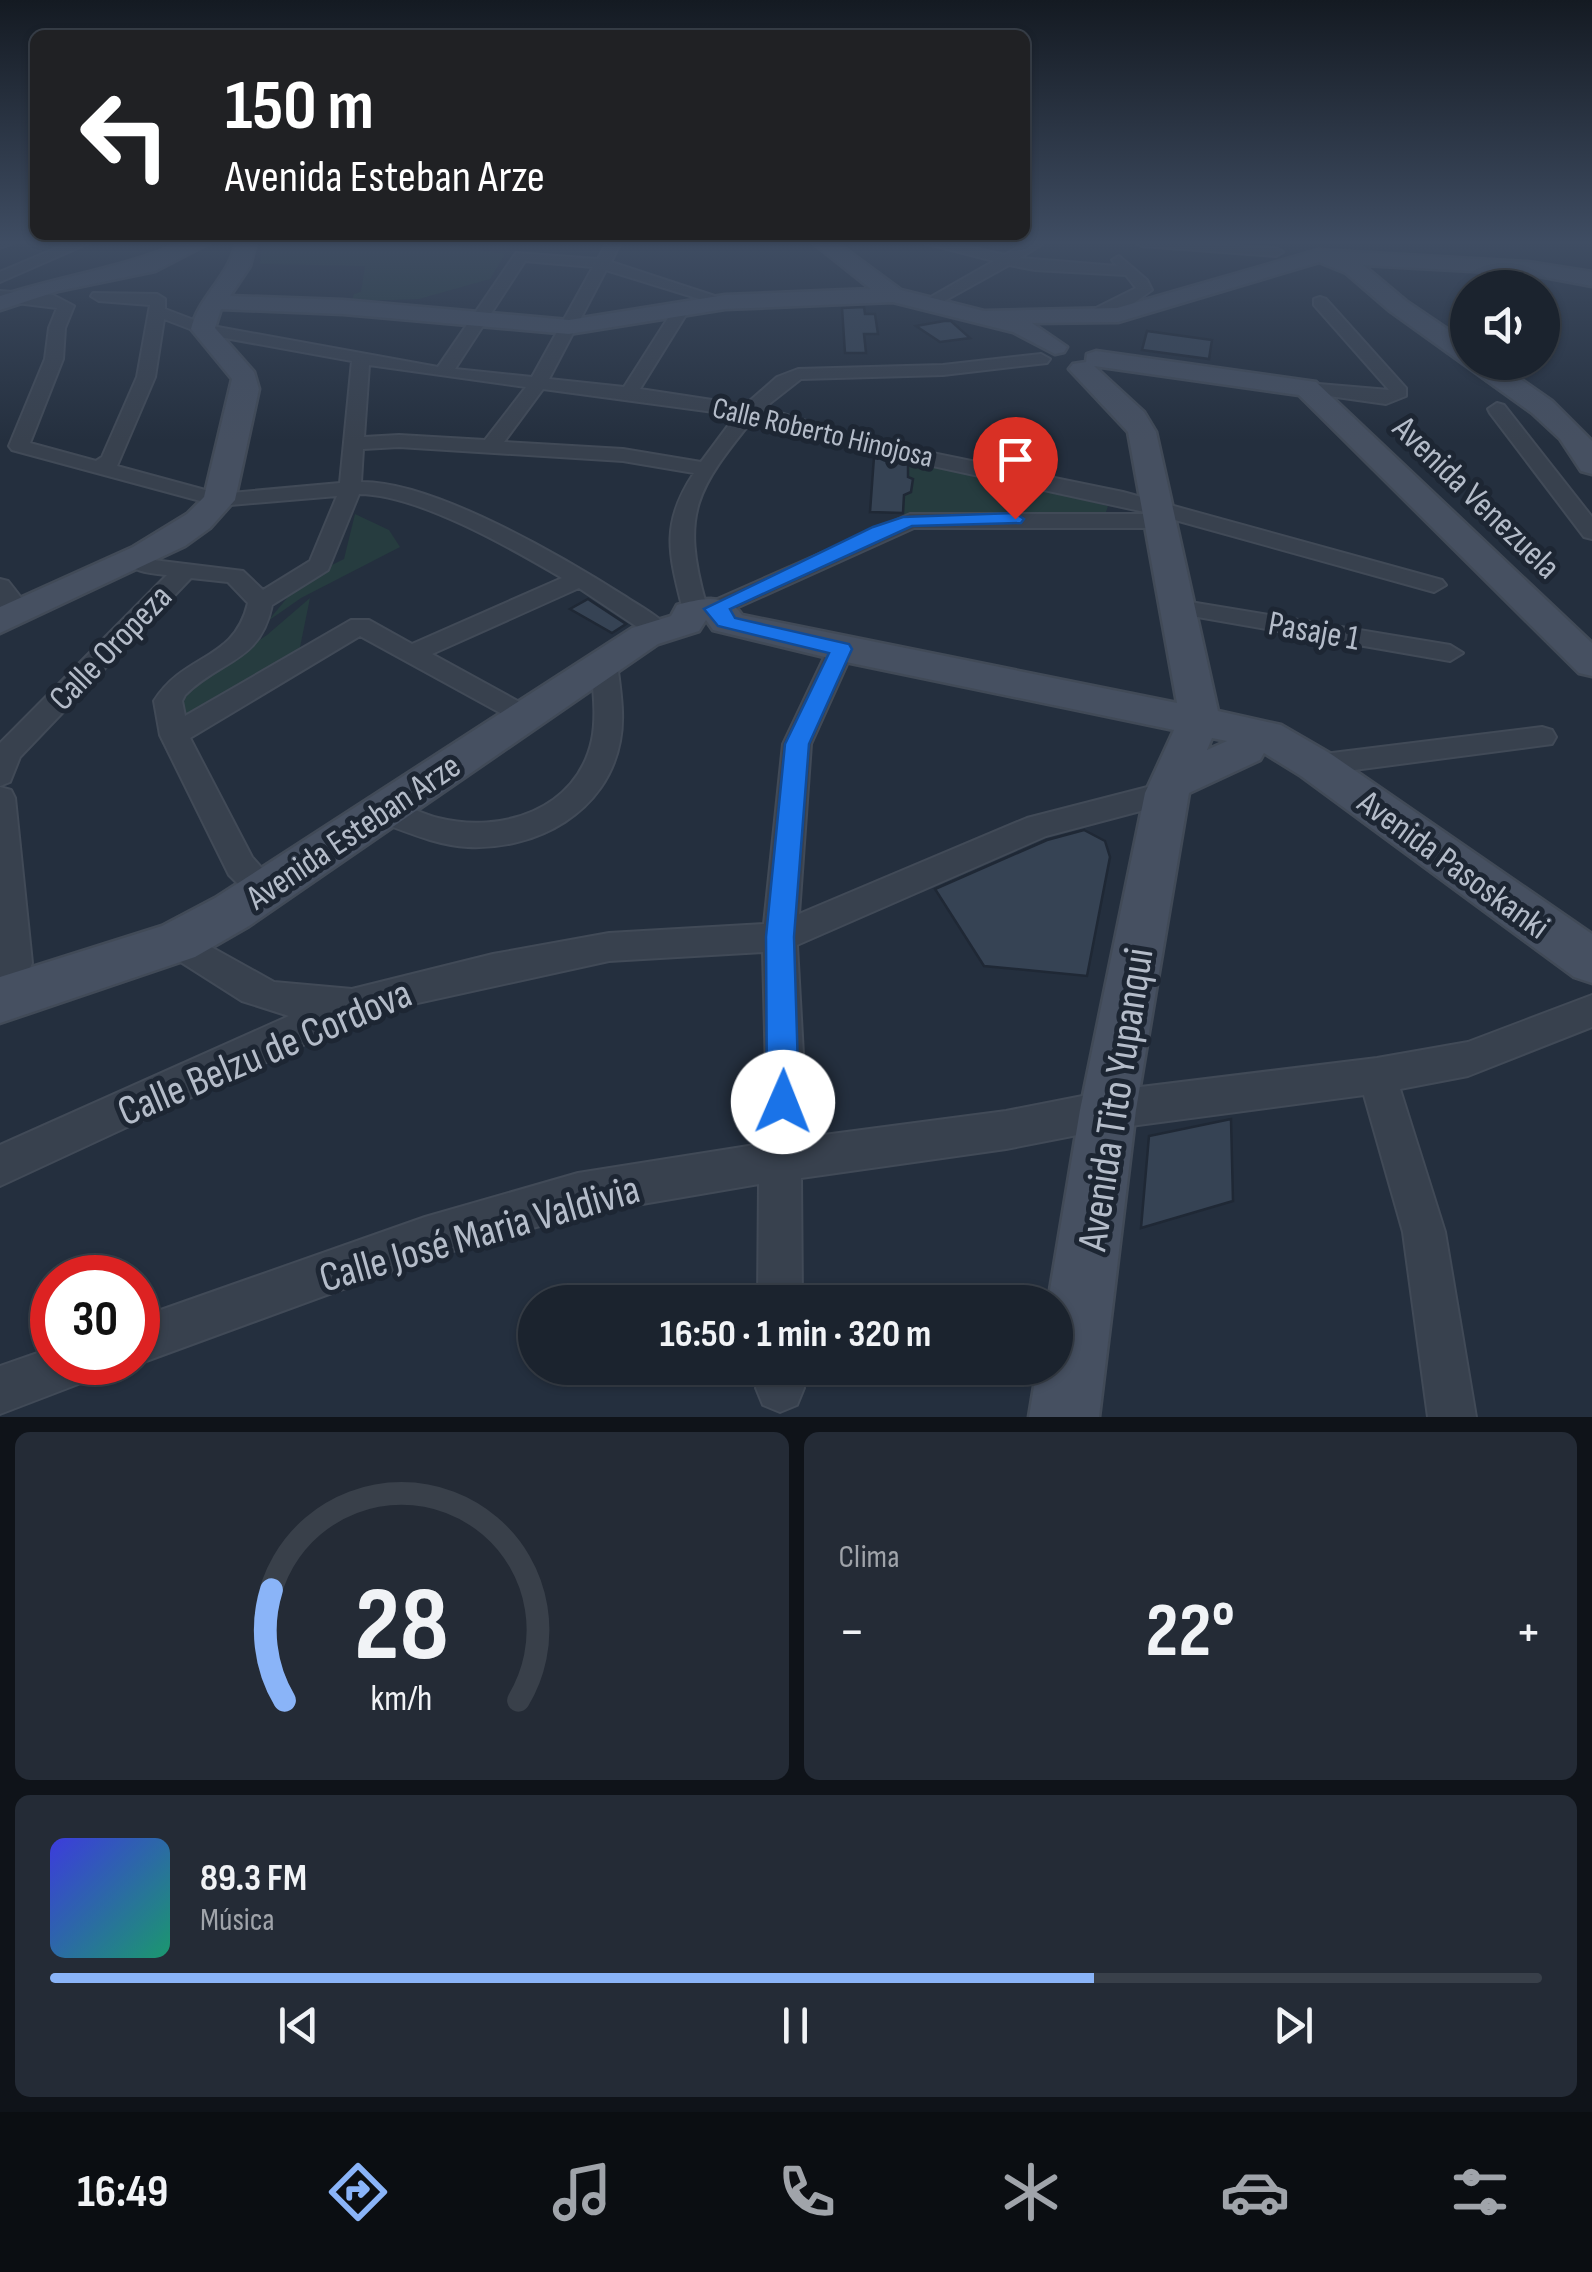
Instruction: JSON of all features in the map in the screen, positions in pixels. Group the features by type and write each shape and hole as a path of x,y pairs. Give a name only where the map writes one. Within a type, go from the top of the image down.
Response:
{"main road":[{"path":"6,606 132,558 193,526 219,500 246,389 244,378 203,330 204,318 211,308"},
{"path":"322,308 478,317 569,327 691,308"},
{"path":"939,308 986,317 1040,335 1053,367 1089,364 1307,388"},
{"path":"986,317 1092,316 1143,308"},
{"path":"1401,308 1450,342"},
{"path":"1089,364 1142,432 1178,607 1185,745"},
{"path":"1503,380 1557,419 1581,443 1592,465"},
{"name":"Avenida Venezuela","path":"1307,388 1592,664"},
{"path":"696,618 1077,698 1185,745 1256,742 1316,765"},
{"name":"Avenida Esteban Arze","path":"0,1000 177,942 267,892 604,663 696,618"},
{"path":"1185,745 1256,742"},
{"name":"Avenida Tito Yupanqui","path":"1064,1417 1108,1110 1185,745"},
{"name":"Avenida Pasoskanki","path":"1316,765 1592,962"}],"street":[{"path":"65,308 57,328 54,359 19,446 219,500 244,502 350,489 382,489 485,527 582,578 696,618 880,531 910,521 1158,514"},
{"path":"443,373 484,308"},
{"path":"489,448 537,385 579,308"},
{"path":"1092,316 1113,308"},
{"path":"1307,388 1386,398 1400,392 1325,308"},
{"path":"629,394 681,310"},
{"path":"98,468 111,461 146,377 156,311"},
{"name":"Calle Roberto Hinojosa","path":"156,311 203,330 443,373 629,394 782,417 870,446 1434,585"},
{"path":"696,618 681,549 682,516 747,411 782,379 798,374 943,370 1048,353"},
{"path":"267,892 240,866 174,734 168,710 172,692 253,632 261,602 320,566 350,489 361,357"},
{"path":"1497,408 1592,532"},
{"path":"356,444 399,441 658,458 708,470"},
{"path":"132,558 146,566 235,576 261,602"},
{"name":"Calle Oropeza","path":"0,775 8,753 187,568"},
{"path":"411,654 582,578"},
{"name":"Pasaje 1","path":"1178,607 1450,654"},
{"path":"174,734 360,625 524,717"},
{"path":"780,1285 785,1073 780,937 797,744 841,649"},
{"path":"382,811 442,831 509,834 546,820 574,802 594,778 606,741 604,663"},
{"path":"1316,765 1542,736"},
{"name":"Calle Belzu de Cordova","path":"0,1166 366,1000 493,968 610,947 780,937 1038,826 1185,745"},
{"path":"0,798 15,963 0,1000"},
{"path":"177,942 244,985 286,1004 311,1006 366,1000"},
{"name":"Calle José Maria Valdivia","path":"160,1333 424,1238 578,1194 780,1160 1006,1130 1108,1110 1377,1076 1468,1059 1592,1012"},
{"path":"1377,1076 1424,1232 1452,1417"},
{"path":"0,1390 30,1379"}],"green space":[{"path":"909,457 1108,506 1106,512 1083,514 903,514 904,495 911,492 913,479 908,477"},
{"path":"355,514 389,530 400,547 301,598 268,621 302,580 344,559"},
{"path":"310,598 297,662 183,727 181,712 188,688 267,635"}],"building":[{"path":"842,308 864,308 865,314 875,314 878,334 864,334 866,353 845,353"},
{"path":"951,321 970,338 940,342 916,326"},
{"path":"1147,331 1212,340 1209,359 1142,350"},
{"path":"874,457 908,464 908,477 913,479 911,492 904,495 903,513 870,512"},
{"path":"588,599 626,624 612,633 570,609"},
{"path":"1084,830 1105,841 1110,857 1087,976 984,966 935,889 1047,840"},
{"path":"1231,1119 1233,1201 1141,1228 1149,1136"}],"route":[{"path":"783,1102 780,937 797,744 841,649 726,622 724,614 714,609 880,531 910,521 1015,519"}]}
